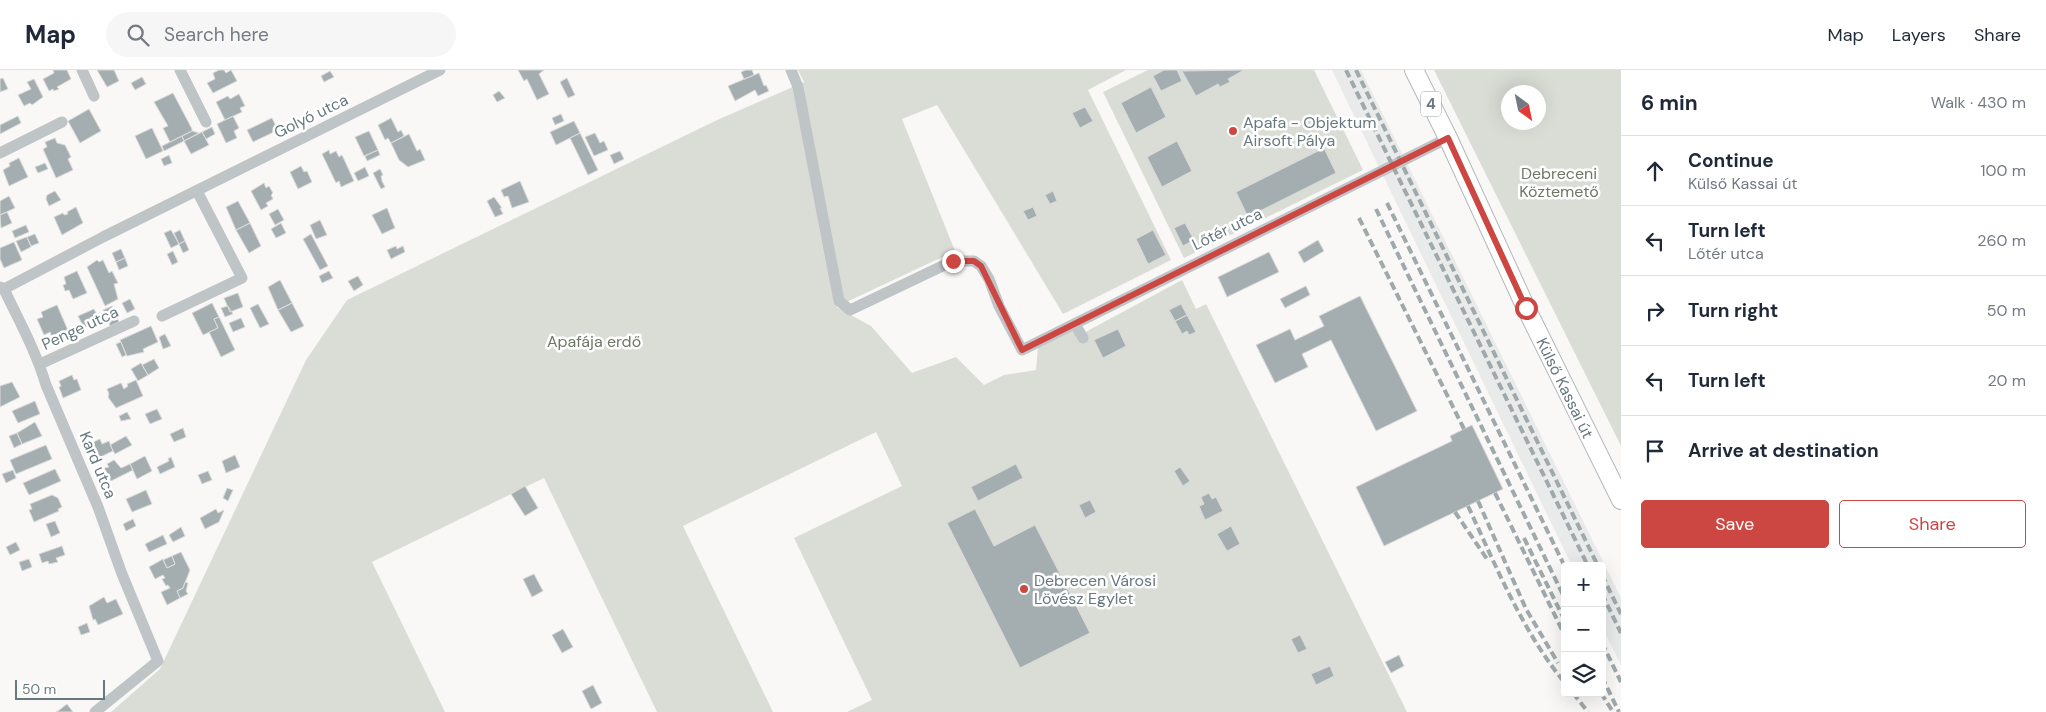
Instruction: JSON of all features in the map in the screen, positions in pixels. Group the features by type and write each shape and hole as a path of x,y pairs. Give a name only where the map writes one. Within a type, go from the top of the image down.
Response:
{"main road":[{"name":"4","path":"1414,70 1448,138"},
{"name":"Külső Kassai út","path":"1448,138 1526,308 1621,500"}],"street":[{"path":"82,70 94,96"},
{"path":"180,70 206,122"},
{"name":"Golyó utca","path":"2,288 440,70"},
{"name":"Lőtér utca","path":"791,70 798,87 839,301 850,310 953,261 974,261 981,266 989,279 999,306 1022,350 1448,138"},
{"path":"0,153 62,122"},
{"path":"162,316 242,278 197,190"},
{"name":"Kard utca","path":"2,288 30,339 46,385 98,507 122,574 158,661 95,712"},
{"name":"Penge utca","path":"40,364 134,321"},
{"path":"1075,324 1083,338"}],"shaded area":[{"path":"1332,70 1361,70 1603,562 1570,562"},
{"path":"1606,568 1621,598 1621,665 1606,635"}],"green space":[{"name":"Apafája erdő","path":"798,70 1126,70 1088,90 1171,260 1063,314 937,105 902,119 955,251 836,307 871,326 912,373 956,357 984,385 1004,375 1036,370 1038,347 1073,329 1078,336 1182,280 1196,309 1206,304 1407,712 847,712 872,700 794,538 902,486 876,432 683,526 773,712 657,712 544,478 372,562 445,712 111,712 160,669 306,360 347,300 715,121 804,82"},
{"name":"Apafa - Objektum Airsoft Pálya","path":"1148,70 1314,70 1363,170 1184,258 1103,92"},
{"name":"Debreceni Köztemető","path":"1434,70 1621,70 1621,446"}],"building":[{"path":"53,70 67,70 71,79 57,87 59,89 49,91 43,79 54,73"},
{"path":"97,70 114,70 119,81 107,87"},
{"path":"224,70 226,73 231,70 237,81 213,93 207,83 215,79 213,73"},
{"path":"518,70 544,70 539,74 549,94 537,100 527,79 524,81"},
{"path":"752,70 754,75 744,79 741,72"},
{"path":"1164,70 1177,70 1182,81 1161,91 1153,76"},
{"path":"1244,70 1228,79 1230,82 1220,87 1218,84 1196,96 1182,71"},
{"path":"330,71 334,77 324,82 321,76"},
{"path":"759,73 764,86 766,85 769,91 758,96 755,90 735,101 728,86"},
{"path":"142,77 146,84 135,90 131,83"},
{"path":"3,78 8,89 0,92 0,79"},
{"path":"567,78 575,95 568,98 560,82"},
{"path":"34,79 43,97 32,105 30,103 24,106 18,95 31,89 27,82"},
{"path":"1151,87 1166,117 1136,133 1121,103"},
{"path":"499,91 505,98 497,102 493,95"},
{"path":"173,93 192,131 170,142 163,128 168,126 154,102"},
{"path":"239,94 245,106 240,108 242,112 225,120 216,102 228,96 230,99"},
{"path":"1085,107 1093,121 1080,128 1072,113"},
{"path":"89,109 101,131 80,143 68,121"},
{"path":"561,114 564,121 555,125 552,118"},
{"path":"18,116 21,123 0,134 0,125"},
{"path":"233,116 239,128 234,131 237,138 226,143 217,124"},
{"path":"272,118 278,130 253,142 247,130"},
{"path":"391,118 398,132 401,130 404,136 391,143 388,138 385,140 378,125"},
{"path":"574,121 580,133 556,145 550,132"},
{"path":"212,127 215,134 206,139 202,132"},
{"path":"152,128 163,151 146,159 135,136"},
{"path":"192,131 199,133 184,141 182,136"},
{"path":"369,131 378,150 364,156 355,137"},
{"path":"202,132 209,145 191,154 184,141"},
{"path":"580,133 598,170 588,175 570,138"},
{"path":"595,133 600,143 604,141 608,150 594,156 585,137"},
{"path":"409,134 417,151 420,149 425,160 408,167 399,160 391,143"},
{"path":"182,136 184,141 164,151 162,146"},
{"path":"55,138 57,143 65,145 71,157 68,159 73,170 56,178 43,149 47,147 45,142"},
{"path":"1177,141 1192,171 1162,187 1147,157"},
{"path":"1324,148 1336,173 1248,217 1236,192"},
{"path":"329,150 330,154 336,151 339,157 342,155 354,181 341,187 339,181 336,183 322,154"},
{"path":"378,150 380,155 367,161 365,156"},
{"path":"620,151 624,159 614,164 610,155"},
{"path":"169,155 172,163 164,166 161,159"},
{"path":"19,158 28,177 9,186 3,170 10,166 9,163"},
{"path":"45,163 48,169 38,173 35,167"},
{"path":"301,166 304,172 307,171 312,182 298,189 290,172"},
{"path":"365,167 369,176 358,181 354,173"},
{"path":"380,169 385,187 381,189 373,173"},
{"path":"520,181 529,202 512,208 508,196 504,197 501,190"},
{"path":"264,183 266,188 269,186 273,193 271,195 273,199 266,203 268,206 261,210 251,191"},
{"path":"55,191 61,200 49,206 46,199 47,195"},
{"path":"1053,191 1057,201 1050,204 1045,195"},
{"path":"9,196 15,208 0,215 0,201"},
{"path":"494,197 502,208 500,208 503,214 495,217 487,201"},
{"path":"238,201 250,223 236,230 226,207"},
{"path":"76,207 83,223 62,235 54,217 63,213 64,215 68,214 67,212"},
{"path":"1033,207 1037,216 1028,220 1023,211"},
{"path":"387,208 395,228 382,234 372,215"},
{"path":"278,209 284,220 275,225 269,214"},
{"path":"7,212 12,223 1,228 0,215"},
{"path":"320,220 327,235 316,239 310,225"},
{"path":"250,223 261,246 249,253 236,230"},
{"path":"281,223 286,233 276,238 271,229"},
{"path":"1185,223 1194,240 1183,246 1174,228"},
{"path":"26,225 29,232 15,238 12,231"},
{"path":"171,230 179,244 171,248 164,233"},
{"path":"180,230 185,241 179,244 174,233"},
{"path":"1153,230 1166,255 1148,264 1136,239"},
{"path":"35,234 39,243 31,246 27,237"},
{"path":"311,234 328,266 320,270 303,239"},
{"path":"27,237 31,247 21,252 16,241"},
{"path":"1318,240 1324,251 1304,263 1298,252"},
{"path":"185,241 189,250 183,253 179,244"},
{"path":"14,242 22,260 4,268 0,259 0,248"},
{"path":"396,246 397,249 403,246 405,252 391,259 387,250"},
{"path":"121,249 125,258 116,262 112,253"},
{"path":"173,251 178,262 172,265 167,254"},
{"path":"1269,252 1279,272 1227,297 1218,277"},
{"path":"125,258 128,266 119,270 116,262"},
{"path":"97,260 99,262 103,260 109,273 112,271 118,283 114,284 118,299 105,306 87,267"},
{"path":"77,271 87,293 73,299 69,290 65,291 63,285 66,284 64,277"},
{"path":"329,271 333,278 322,283 319,276"},
{"path":"358,276 363,285 354,291 348,281"},
{"path":"280,280 292,303 278,310 268,287"},
{"path":"1306,286 1310,295 1285,308 1280,299"},
{"path":"238,293 243,307 230,312 224,298"},
{"path":"1360,296 1417,411 1376,431 1331,340 1302,354 1308,367 1275,383 1256,345 1290,329 1295,340 1324,326 1319,316"},
{"path":"130,299 135,309 127,313 122,303"},
{"path":"212,303 219,317 214,319 218,328 203,335 192,313"},
{"path":"292,303 304,326 291,332 278,310"},
{"path":"258,304 269,324 260,328 250,308"},
{"path":"1181,304 1187,315 1175,321 1169,310"},
{"path":"57,305 70,335 54,342 50,332 44,335 37,319 43,317 41,312"},
{"path":"112,306 115,314 111,315 113,319 117,318 119,322 110,326 103,310"},
{"path":"228,306 233,314 225,317 221,308"},
{"path":"94,309 100,321 84,328 78,316"},
{"path":"1187,315 1196,332 1189,335 1187,331 1182,334 1175,321"},
{"path":"219,317 235,350 221,357 209,332 218,328 214,319"},
{"path":"241,318 245,327 233,332 229,323"},
{"path":"151,326 158,342 143,349 144,352 127,356 120,340"},
{"path":"1118,329 1126,346 1103,358 1094,340"},
{"path":"165,334 171,346 163,349 159,337"},
{"path":"121,342 126,355 122,357 116,344"},
{"path":"154,359 159,368 148,375 142,365"},
{"path":"141,363 148,375 138,381 131,369"},
{"path":"72,375 74,380 77,379 81,390 63,398 59,381"},
{"path":"136,380 143,396 116,408 108,397 107,389 121,383 124,389 128,386 127,384"},
{"path":"12,382 20,397 0,407 0,386"},
{"path":"35,401 40,414 18,423 12,411"},
{"path":"157,409 162,419 150,424 145,414"},
{"path":"127,412 131,419 121,421 119,416"},
{"path":"35,422 42,436 22,444 17,433"},
{"path":"1472,425 1503,489 1384,546 1356,487 1452,441 1450,436"},
{"path":"183,428 186,437 174,442 170,434"},
{"path":"17,433 22,444 14,448 9,436"},
{"path":"126,436 132,445 115,454 110,445"},
{"path":"100,439 102,444 109,441 113,451 98,458 91,443"},
{"path":"46,445 52,459 16,474 10,460"},
{"path":"235,455 240,467 226,473 222,461"},
{"path":"145,456 152,471 137,479 130,464"},
{"path":"171,457 175,467 160,474 157,467 169,461 168,459"},
{"path":"114,460 121,468 130,464 133,470 111,481 104,468 109,467 107,464"},
{"path":"1016,464 1023,478 978,501 971,487"},
{"path":"1180,467 1190,481 1183,486 1174,471"},
{"path":"55,469 61,481 29,495 23,483"},
{"path":"13,470 16,478 6,483 2,474"},
{"path":"208,471 212,480 202,484 198,475"},
{"path":"525,486 538,508 525,516 511,494"},
{"path":"227,488 233,490 228,501 223,498"},
{"path":"146,490 152,504 132,512 126,499"},
{"path":"1209,493 1212,499 1216,497 1223,511 1205,520 1199,506 1204,504 1201,497"},
{"path":"52,495 58,498 62,507 58,509 59,511 34,522 29,510 32,509 30,504"},
{"path":"1090,500 1096,512 1085,518 1079,505"},
{"path":"216,509 218,513 224,510 219,522 205,529 200,518"},
{"name":"Debrecen Városi Lövész Egylet","path":"975,509 994,546 1035,525 1090,633 1020,668 947,523"},
{"path":"133,519 136,526 126,531 123,524"},
{"path":"55,521 60,533 51,537 46,524"},
{"path":"1231,526 1240,544 1227,551 1217,534"},
{"path":"181,527 185,536 173,542 169,535"},
{"path":"163,535 167,544 149,552 145,544"},
{"path":"16,542 20,550 10,555 6,547"},
{"path":"62,546 65,555 56,558 58,562 49,564 48,561 42,563 39,554"},
{"path":"181,552 190,570 183,588 177,591 180,598 167,605 161,592 170,588 168,585 166,586 162,579 165,578 163,575 155,579 149,567 163,559 167,568 175,564 172,556"},
{"path":"172,556 175,564 167,568 163,560"},
{"path":"29,559 32,567 22,571 19,562"},
{"path":"534,574 543,591 532,597 523,579"},
{"path":"185,582 188,583 186,591 188,594 180,598 177,591 183,588"},
{"path":"104,597 107,603 116,599 123,614 98,625 95,619 93,620 89,606"},
{"path":"87,623 90,632 81,635 78,627"},
{"path":"563,629 573,647 562,653 552,635"},
{"path":"1300,635 1307,649 1298,653 1291,639"},
{"path":"1399,655 1404,666 1391,673 1385,662"},
{"path":"1330,666 1334,676 1316,685 1311,674"},
{"path":"593,685 602,703 591,709 582,691"},
{"path":"67,704 73,712 56,712 58,711"}],"railway":[{"path":"1346,70 1586,562"},
{"path":"1356,70 1596,562"},
{"path":"1387,203 1563,562"},
{"path":"1376,209 1561,591"},
{"path":"1359,218 1464,429"},
{"path":"1495,493 1561,628"},
{"path":"1478,501 1526,609 1558,663"},
{"path":"1468,506 1511,598 1536,642 1561,678"},
{"path":"1455,512 1487,559"},
{"path":"1524,538 1561,613"},
{"path":"1606,583 1621,614"},
{"path":"1606,602 1621,633"},
{"path":"1606,651 1621,682"},
{"path":"1606,685 1619,712"},
{"path":"1576,697 1588,712"},
{"path":"1604,697 1613,712"}],"place":[{"name":"Apafa - Objektum Airsoft Pálya","path":"1233,131"},
{"name":"Debrecen Városi Lövész Egylet","path":"1024,589"}],"route":[{"path":"953,261 974,261 981,266 1022,350 1448,138 1526,308"}]}
